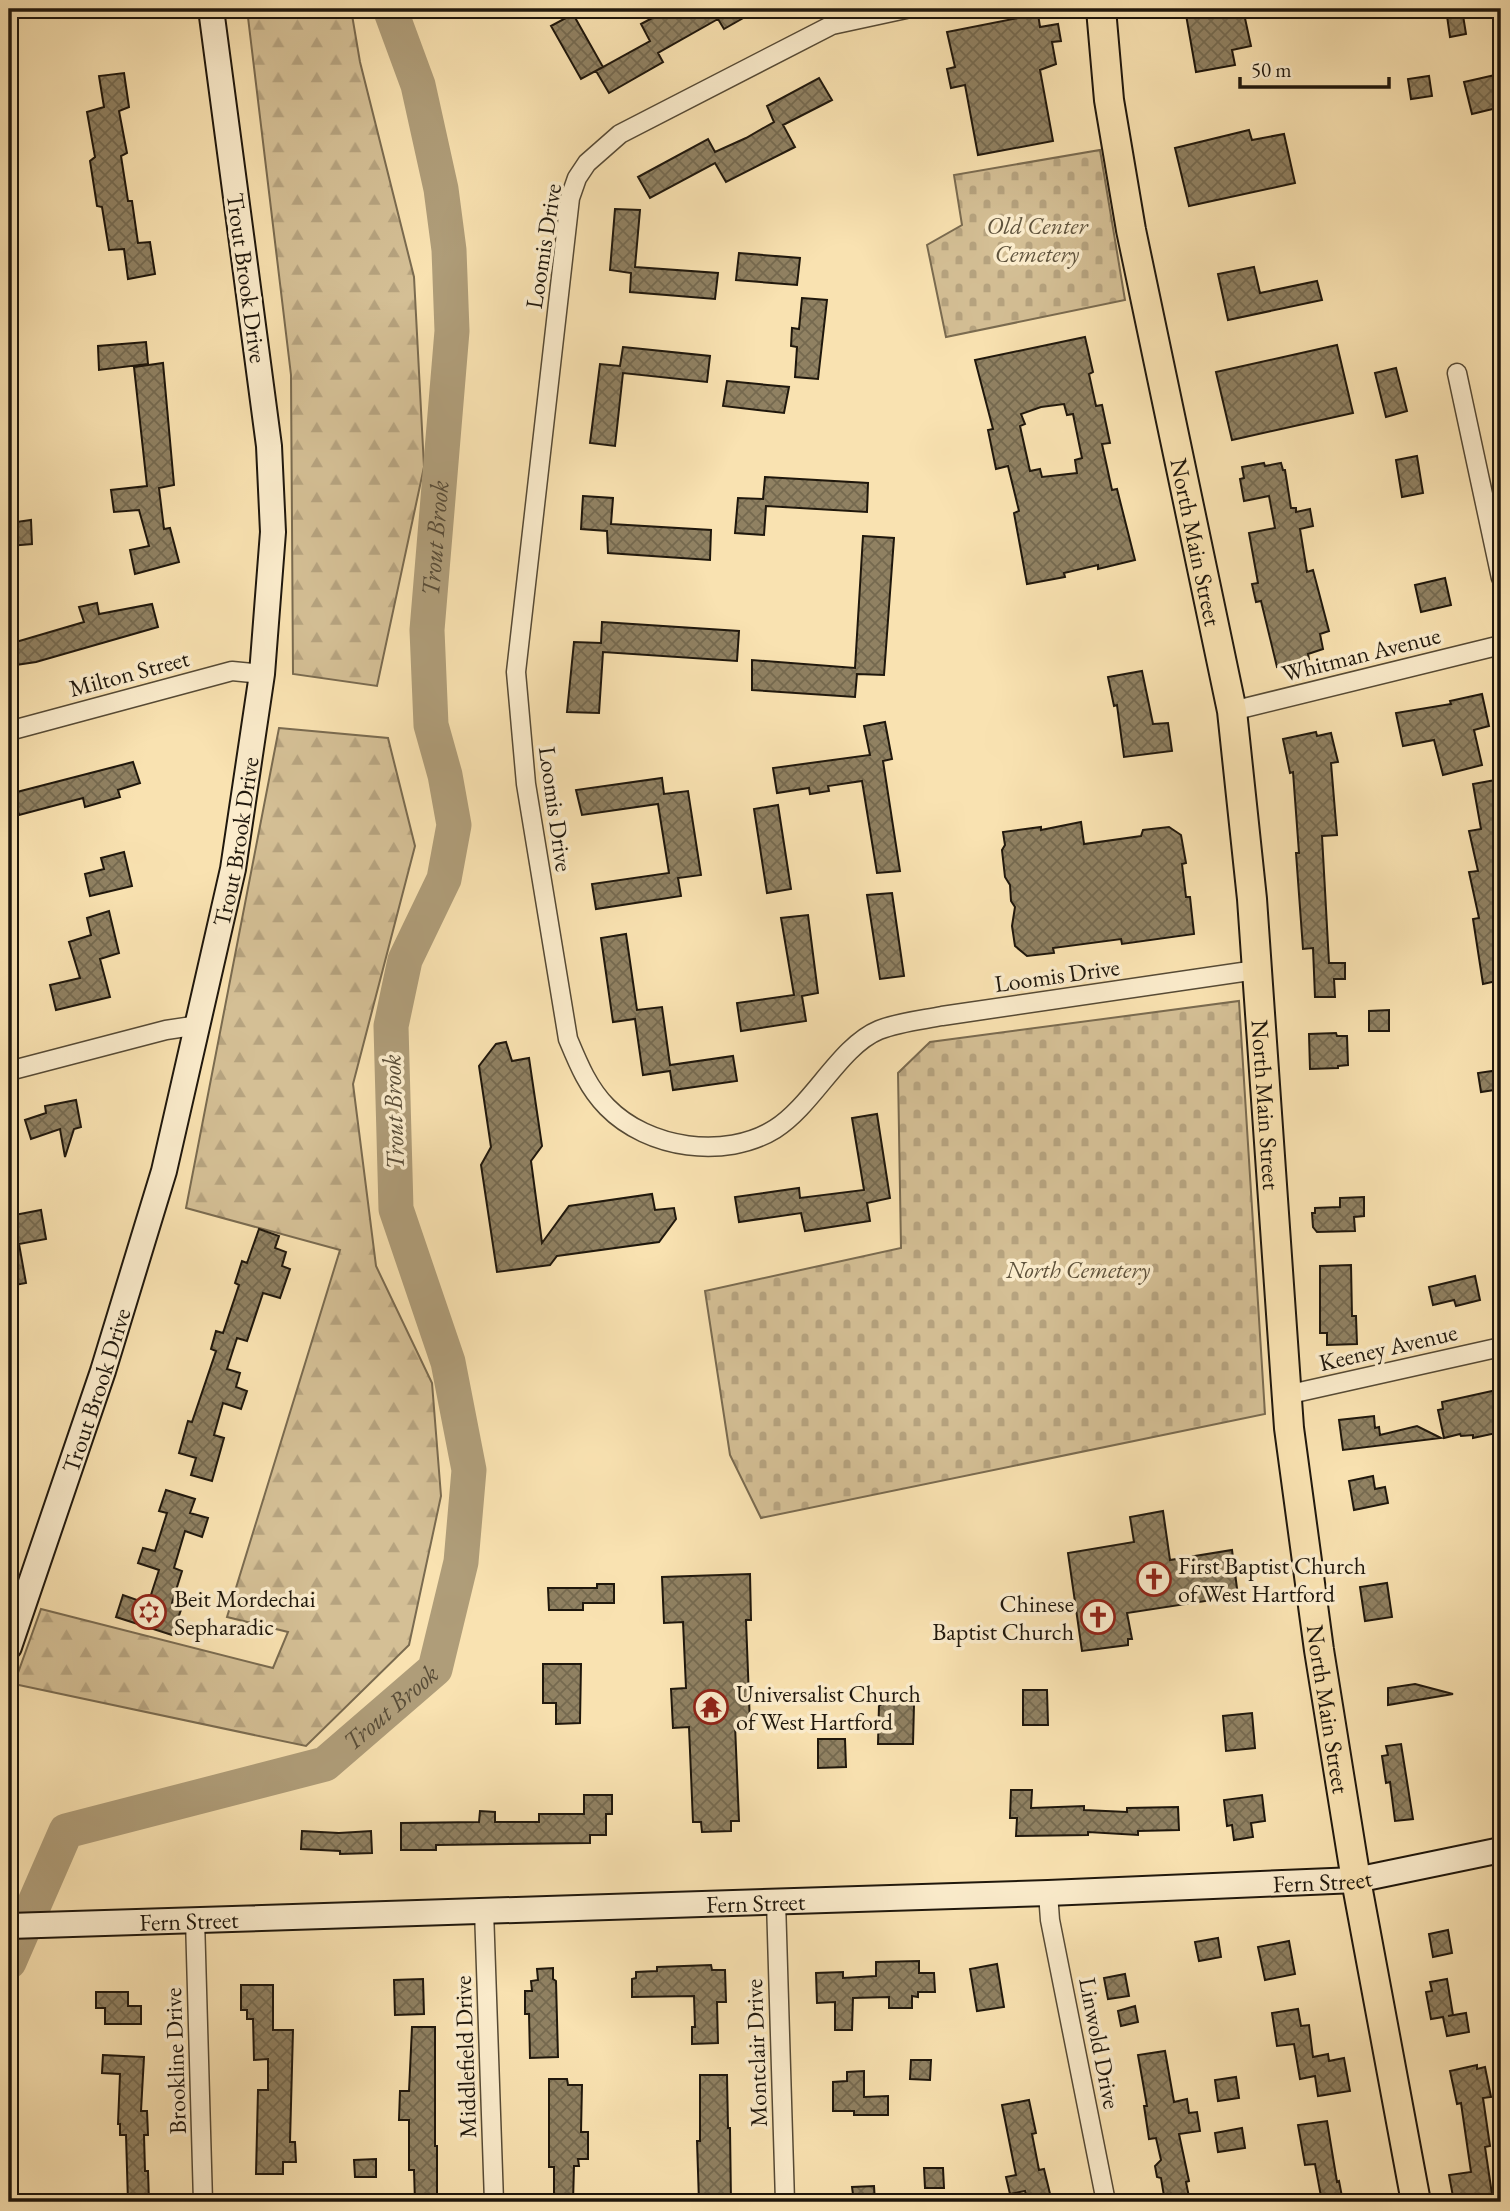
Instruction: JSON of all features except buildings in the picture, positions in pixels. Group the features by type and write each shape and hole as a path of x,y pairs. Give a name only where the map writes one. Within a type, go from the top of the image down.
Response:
{"main road":[{"name":"Trout Brook Drive","path":"9,1647 103,1371 164,1171 233,869 262,674 273,532 269,446 211,9"},
{"name":"North Main Street","path":"1101,9 1109,100 1131,230 1232,711 1252,900 1286,1395 1319,1650 1356,1880 1416,2202"},
{"name":"Fern Street","path":"9,1926 1048,1893 1356,1880 1501,1850"}],"street":[{"name":"Loomis Drive","path":"906,9 832,25 620,134 587,163 577,178 570,198 516,672 526,784 568,1038 578,1065 594,1091 608,1108 627,1124 655,1138 694,1146 724,1146 755,1139 776,1129 799,1110 852,1050 877,1031 929,1018 1256,970"},
{"path":"1457,373 1501,578"},
{"name":"Whitman Avenue","path":"1232,711 1501,645"},
{"name":"Milton Street","path":"9,731 232,671 262,674"},
{"path":"9,1071 166,1030 199,1025"},
{"name":"Keeney Avenue","path":"1286,1395 1501,1347"},
{"name":"Linwold Drive","path":"1048,1893 1106,2202"},
{"name":"Montclair Drive","path":"776,1901 785,2202"},
{"name":"Middlefield Drive","path":"484,1910 494,2202"},
{"name":"Brookline Drive","path":"195,1919 203,2202"}],"green space":[{"path":"247,9 351,9 360,62 414,277 424,467 377,686 293,674 291,375"},
{"name":"Old Center Cemetery","path":"1100,150 1125,300 946,337 927,245 962,225 954,175"},
{"path":"279,728 388,738 415,846 353,1084 376,1266 432,1383 441,1496 409,1645 306,1746 14,1684 41,1609 273,1668 288,1632 227,1617 340,1250 186,1208"},
{"name":"North Cemetery","path":"1239,1001 1265,1414 761,1518 730,1455 705,1291 901,1248 898,1073 930,1042"}],"waterway":[{"name":"Trout Brook","path":"9,1962 66,1831 325,1764 435,1669 461,1562 469,1470 448,1362 396,1209 391,1026 405,960 444,879 454,825 445,775 431,725 427,630 452,331 449,250 441,189 418,85 390,9"}],"place":[{"name":"First Baptist Church of West Hartford","path":"1154,1579"},
{"name":"Beit Mordechai Sepharadic","path":"149,1612"},
{"name":"Chinese Baptist Church","path":"1098,1617"},
{"name":"Universalist Church of West Hartford","path":"711,1707"}]}
